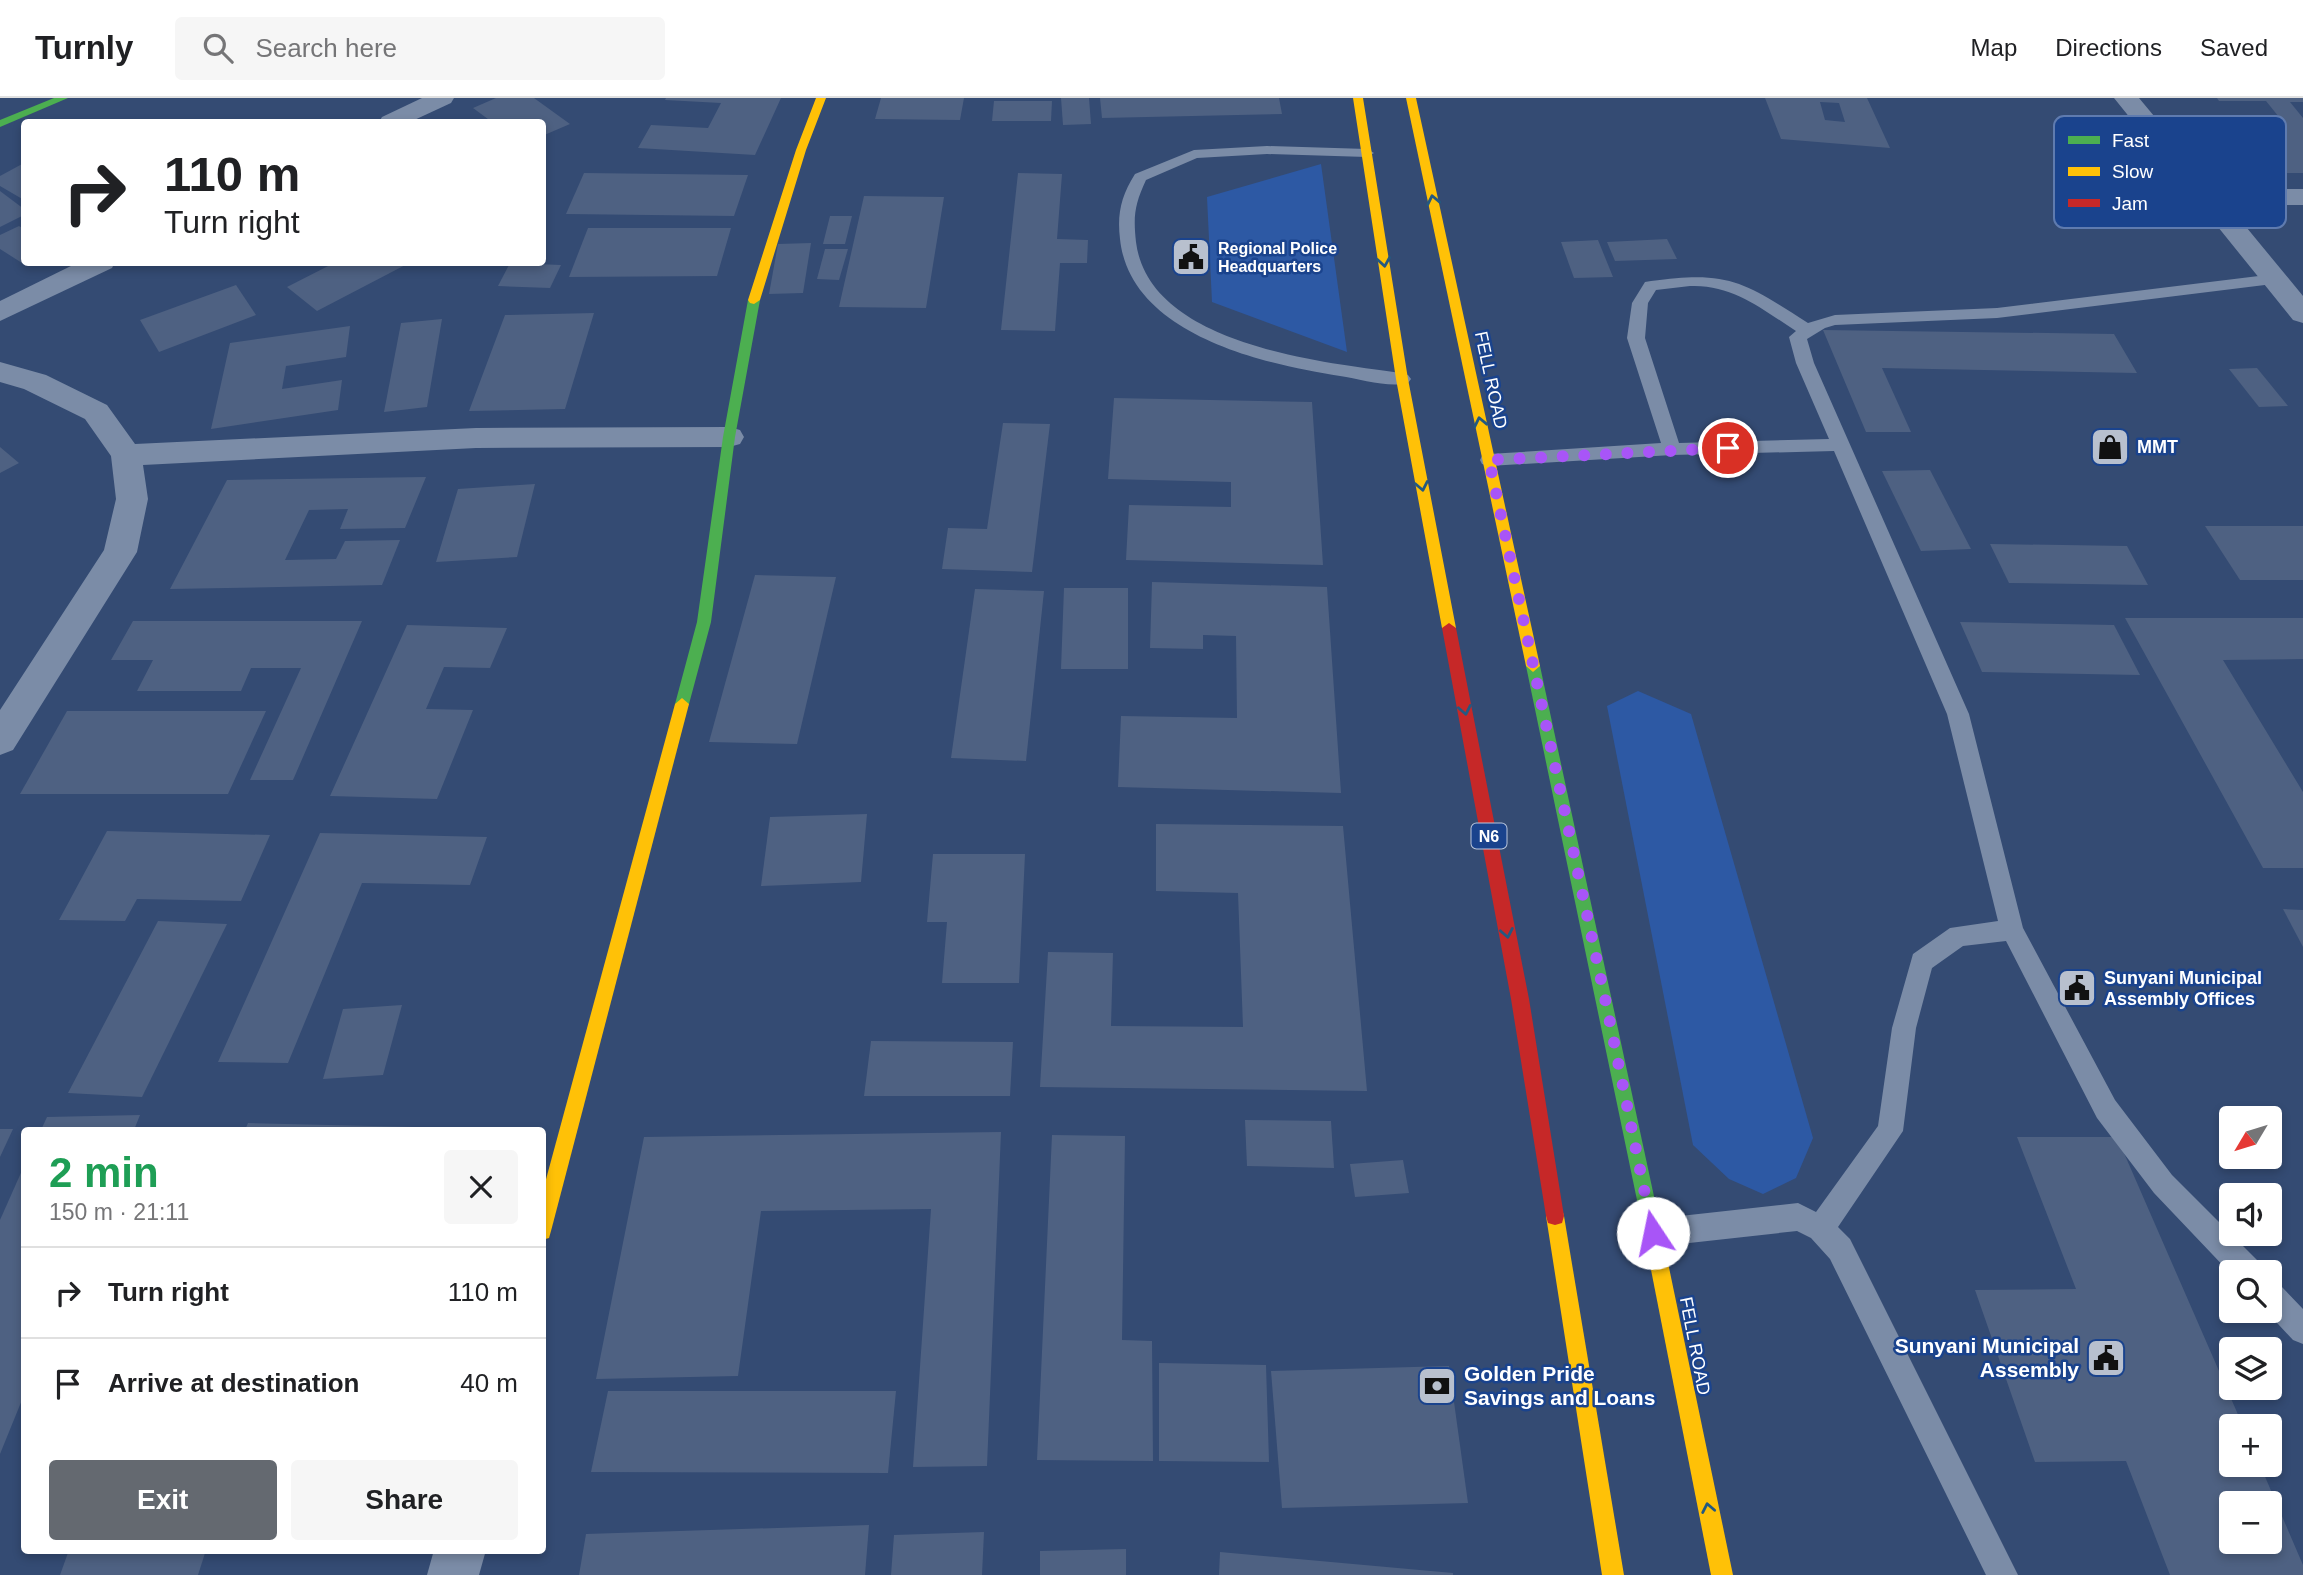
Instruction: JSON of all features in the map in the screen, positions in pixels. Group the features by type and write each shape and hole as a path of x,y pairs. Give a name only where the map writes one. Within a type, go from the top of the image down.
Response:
{"main road":[{"path":"0,124 62,98"},
{"path":"546,1216 704,622 729,437 754,302 801,150 821,98"},
{"name":"N6","path":"1358,98 1402,379 1520,999 1613,1575"},
{"name":"FELL ROAD","path":"1411,98 1606,1003 1722,1575"}],"street":[{"path":"397,119 442,98"},
{"path":"2126,98 2141,116"},
{"path":"2233,228 2303,314"},
{"path":"0,312 94,266"},
{"path":"0,372 35,382 96,412 127,455 132,499 120,552 0,740"},
{"path":"127,455 476,438 729,437"},
{"path":"453,1575 459,1554"}],"lane":[{"path":"1367,153 1267,150 1194,154 1140,177 1126,209 1133,268 1164,308 1216,339 1312,367 1402,379"},
{"path":"2237,1260 2163,1184 2106,1109 2012,930 1958,714 1805,363 1798,337 1806,330 1835,320 1997,313 2275,279"},
{"path":"1672,449 1636,338 1640,303 1651,286 1688,281 1727,284 1759,300 1806,330"},
{"path":"1489,460 1672,449 1840,445"},
{"path":"1821,1228 1890,1132 1904,1028 1922,962 1958,936 2012,930"},
{"path":"1653,1233 1798,1217 1821,1228 1840,1249 2002,1575"},
{"path":"2282,1307 2303,1330"}],"shaded area":[{"path":"1321,164 1347,352 1212,302 1207,197"},
{"path":"1638,691 1691,714 1813,1138 1796,1178 1763,1194 1729,1179 1693,1145 1607,706"}],"building":[{"path":"496,98 534,98 570,124 546,134 546,119 488,119 473,108"},
{"path":"781,98 755,155 638,148 651,125 708,128 721,103 665,100"},
{"path":"881,98 964,98 960,120 875,119"},
{"path":"1061,98 1089,98 1091,124 1063,125"},
{"path":"1100,98 1279,98 1282,114 1102,118"},
{"path":"1765,98 1867,98 1890,148 1781,139","holes":["1820,102 1839,103 1845,122 1825,120"]},
{"path":"2217,98 2303,98 2303,102 2290,102 2303,118 2303,173 2286,173 2286,116 2278,116 2266,101 2219,101"},
{"path":"994,101 1052,101 1051,121 992,121"},
{"path":"21,165 21,198 0,186 0,176"},
{"path":"584,173 748,175 734,216 566,214"},
{"path":"1018,173 1062,174 1057,239 1088,240 1087,263 1060,263 1055,331 1001,330"},
{"path":"0,191 21,207 21,216 0,227"},
{"path":"864,196 944,197 926,308 839,307"},
{"path":"830,216 852,216 845,244 823,244"},
{"path":"21,227 21,262 0,249 0,235"},
{"path":"588,228 731,228 717,276 569,277"},
{"path":"1667,239 1677,259 1615,261 1607,242"},
{"path":"1598,240 1613,277 1574,278 1561,242"},
{"path":"811,243 803,293 769,294 778,244"},
{"path":"825,249 848,249 839,280 817,279"},
{"path":"561,265 550,288 498,286 508,266"},
{"path":"328,266 403,266 317,311 287,287"},
{"path":"236,285 256,315 159,352 140,320"},
{"path":"594,313 565,409 469,411 505,315"},
{"path":"442,319 427,407 384,412 401,323"},
{"path":"350,326 346,357 286,366 282,389 342,380 338,410 211,429 230,343"},
{"path":"1823,330 2114,334 2137,373 1882,368 1911,432 1866,432"},
{"path":"2257,368 2288,406 2259,407 2229,369"},
{"path":"1114,398 1312,402 1323,565 1126,560 1129,505 1231,507 1231,482 1108,479"},
{"path":"1003,423 1050,424 1032,572 942,569 948,528 987,529"},
{"path":"0,447 19,463 0,473"},
{"path":"1930,470 1971,549 1921,551 1882,471"},
{"path":"426,477 405,528 340,529 348,509 309,510 285,560 336,559 345,541 400,540 382,585 170,589 227,480"},
{"path":"535,484 517,557 436,562 458,489"},
{"path":"2205,526 2303,526 2303,580 2240,580"},
{"path":"1990,544 2127,546 2148,585 2009,583"},
{"path":"755,575 836,577 797,744 709,742"},
{"path":"1152,582 1327,587 1341,793 1118,787 1121,716 1237,718 1236,636 1203,635 1203,649 1150,648"},
{"path":"1064,588 1128,588 1128,669 1061,669"},
{"path":"975,589 1044,591 1026,761 951,758"},
{"path":"2125,618 2303,618 2303,659 2223,660 2303,792 2303,868 2263,868"},
{"path":"133,621 362,621 293,780 250,780 301,668 251,668 241,691 137,691 153,660 111,660"},
{"path":"1960,622 2114,625 2140,675 1982,672"},
{"path":"407,625 507,628 490,668 444,667 426,709 473,710 437,799 330,796"},
{"path":"67,711 266,711 228,794 20,794"},
{"path":"867,814 861,882 761,886 770,817"},
{"path":"1156,824 1343,826 1367,1091 1040,1087 1048,952 1113,953 1111,1026 1243,1027 1238,893 1156,891"},
{"path":"107,831 270,835 241,901 137,899 125,921 59,920"},
{"path":"320,833 487,837 470,885 362,883 288,1063 218,1062"},
{"path":"933,854 1025,854 1019,983 942,983 947,922 927,922"},
{"path":"2283,909 2303,910 2303,947"},
{"path":"158,921 227,924 142,1097 68,1093"},
{"path":"402,1005 383,1075 323,1079 343,1009"},
{"path":"871,1041 1013,1042 1010,1096 864,1096"},
{"path":"140,1115 135,1127 42,1127 47,1117"},
{"path":"1245,1120 1331,1121 1334,1168 1247,1166"},
{"path":"248,1123 416,1127 246,1127"},
{"path":"0,1129 13,1129 0,1157"},
{"path":"1001,1132 987,1466 913,1467 931,1209 761,1211 738,1376 596,1379 644,1137"},
{"path":"1052,1135 1125,1136 1122,1340 1152,1341 1153,1461 1037,1460"},
{"name":"Sunyani Municipal Assembly","path":"2017,1137 2117,1137 2219,1371 2219,1400 2232,1400 2238,1414 2219,1414 2219,1477 2265,1477 2271,1491 2219,1491 2219,1554 2282,1554 2282,1516 2303,1565 2303,1575 2170,1575 2126,1461 2035,1462 1975,1290 2076,1289"},
{"path":"1403,1160 1409,1193 1355,1197 1350,1164"},
{"path":"21,1173 21,1402 0,1454 0,1220"},
{"path":"1159,1363 1266,1365 1269,1462 1159,1461"},
{"path":"1449,1366 1468,1503 1282,1508 1271,1371"},
{"path":"608,1391 896,1391 888,1473 591,1472"},
{"path":"869,1525 865,1575 579,1575 586,1534"},
{"path":"984,1532 982,1575 891,1575 894,1535"},
{"path":"1126,1549 1126,1575 1040,1575 1040,1551"},
{"path":"1220,1552 1453,1573 1453,1575 1219,1575"},
{"path":"68,1554 205,1554 198,1575 60,1575"}],"traffic: fast":[{"path":"0,124 63,98"},
{"path":"682,704 704,622 729,437 754,300"},
{"path":"1533,666 1652,1229"}],"traffic: slow":[{"path":"754,300 801,150 821,98"},
{"path":"1358,98 1402,379 1449,628"},
{"path":"1411,98 1533,666"},
{"path":"546,1216 682,704"},
{"path":"1555,1216 1613,1575"},
{"path":"1652,1229 1722,1575"}],"traffic: jam":[{"path":"1449,628 1520,999 1555,1216"}],"place":[{"name":"Regional Police Headquarters","path":"1191,257"},
{"name":"MMT","path":"2110,447"},
{"name":"Sunyani Municipal Assembly Offices","path":"2077,988"},
{"name":"Sunyani Municipal Assembly","path":"2106,1358"},
{"name":"Golden Pride Savings and Loans","path":"1437,1386"}],"route":[{"path":"1653,1233 1489,460 1728,448"}]}
